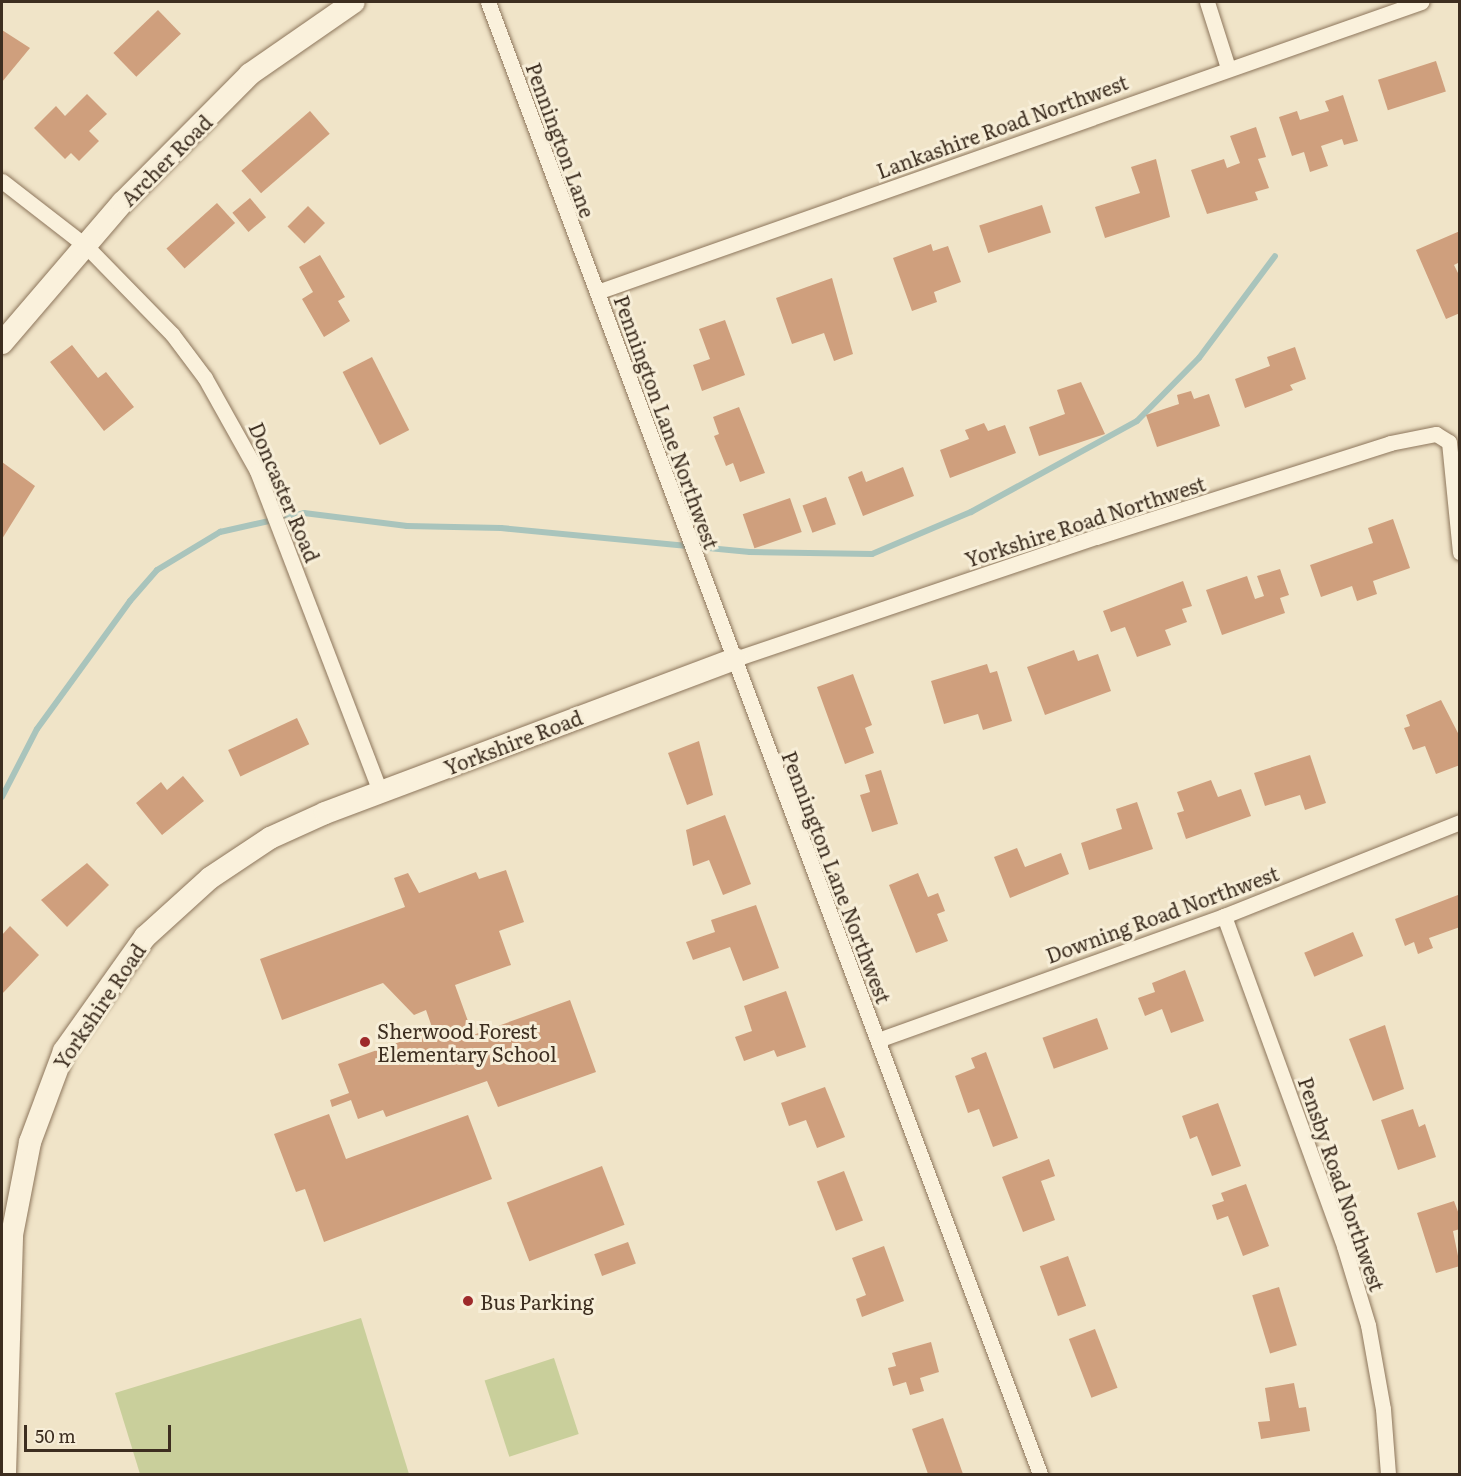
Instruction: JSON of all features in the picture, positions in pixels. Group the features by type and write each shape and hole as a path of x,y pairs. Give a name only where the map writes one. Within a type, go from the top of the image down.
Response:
{"street":[{"name":"Archer Road","path":"2,343 87,247 123,202 250,74 354,2"},
{"name":"Pennington Lane","path":"488,2 597,292"},
{"path":"1206,2 1228,68"},
{"name":"Lankashire Road Northwest","path":"597,292 1228,68 1421,2"},
{"name":"Doncaster Road","path":"2,181 87,247 172,334 234,426 271,507 380,792"},
{"name":"Pennington Lane Northwest","path":"597,292 1041,1474"},
{"name":"Yorkshire Road Northwest","path":"735,659 1390,443 1436,434 1449,442 1460,552"},
{"name":"Yorkshire Road","path":"5,1474 12,1235 30,1142 64,1051 145,937 210,878 270,838 380,792 735,659"},
{"name":"Downing Road Northwest","path":"878,1040 1224,916 1460,822"},
{"name":"Pensby Road Northwest","path":"1224,916 1344,1246 1368,1325 1383,1409 1388,1474"}],"green space":[{"path":"361,1318 409,1474 140,1474 115,1393"},
{"path":"554,1358 579,1434 509,1457 485,1381"}],"building":[{"path":"158,10 181,34 136,77 113,53"},
{"path":"2,30 30,48 2,82"},
{"path":"1436,61 1446,91 1388,110 1378,80"},
{"path":"87,94 107,114 89,131 99,141 79,161 71,153 65,159 34,128 56,106 65,116"},
{"path":"1343,95 1358,141 1344,145 1342,139 1321,146 1328,166 1310,172 1304,152 1292,156 1279,117 1297,111 1300,120 1329,111 1325,101"},
{"path":"310,111 330,134 261,193 241,171"},
{"path":"1256,127 1266,157 1258,159 1269,188 1255,192 1258,200 1207,214 1191,170 1224,159 1227,168 1240,163 1230,136"},
{"path":"1156,159 1170,217 1105,238 1095,207 1140,193 1131,167"},
{"path":"250,198 266,217 248,232 232,213"},
{"path":"217,203 235,223 185,269 166,249"},
{"path":"1042,205 1051,233 988,253 979,225"},
{"path":"308,206 325,223 304,243 287,227"},
{"path":"1460,231 1460,262 1454,265 1460,277 1460,313 1446,319 1416,250"},
{"path":"931,244 933,251 948,246 961,282 934,292 937,302 912,311 893,258"},
{"path":"320,255 345,297 338,301 350,321 324,337 302,299 313,292 299,267"},
{"path":"832,278 853,354 834,361 824,333 792,344 776,298"},
{"path":"725,320 745,375 702,391 693,365 710,359 699,329"},
{"path":"72,345 98,378 106,372 134,407 104,431 50,362"},
{"path":"1295,347 1306,379 1290,385 1293,390 1245,408 1235,379 1270,366 1267,357"},
{"path":"372,357 409,430 380,445 343,372"},
{"path":"1081,382 1105,434 1039,456 1029,427 1065,414 1057,390"},
{"path":"1191,391 1194,399 1209,394 1220,426 1157,447 1146,415 1179,404 1177,395"},
{"path":"739,407 765,473 740,482 733,463 726,466 714,436 719,434 713,417"},
{"path":"984,423 988,431 1005,425 1016,453 950,478 940,450 969,439 965,430"},
{"path":"2,462 35,486 2,539"},
{"path":"903,467 914,496 863,516 848,477 862,471 866,482"},
{"path":"826,497 836,524 812,533 803,506"},
{"path":"790,498 802,532 754,548 743,514"},
{"path":"1393,519 1410,568 1373,581 1377,594 1357,601 1352,586 1321,597 1310,565 1373,543 1368,528"},
{"path":"1280,569 1289,595 1280,598 1285,613 1222,635 1206,590 1247,576 1255,599 1264,596 1257,576"},
{"path":"1183,581 1192,606 1182,609 1187,622 1165,630 1171,645 1137,657 1125,627 1111,632 1103,611"},
{"path":"1074,650 1078,661 1098,654 1111,691 1045,715 1027,667"},
{"path":"987,664 990,673 997,671 1012,721 983,730 978,714 944,724 931,681"},
{"path":"853,674 872,725 865,728 874,753 845,764 817,687"},
{"path":"1441,700 1460,737 1460,765 1436,774 1425,746 1413,750 1404,728 1410,726 1406,715"},
{"path":"297,718 309,744 240,776 228,750"},
{"path":"699,741 713,795 687,805 668,753"},
{"path":"1310,755 1326,803 1305,810 1300,795 1265,806 1254,773"},
{"path":"881,770 898,824 872,832 860,795 870,792 865,775"},
{"path":"183,776 204,801 162,835 136,803 161,782 167,790"},
{"path":"1211,780 1218,797 1241,789 1251,816 1186,839 1177,813 1184,811 1177,792"},
{"path":"1137,802 1153,849 1089,870 1081,843 1122,829 1116,809"},
{"path":"725,815 751,884 723,895 709,860 693,866 686,830"},
{"path":"1017,848 1025,867 1061,853 1069,874 1010,898 994,857"},
{"path":"87,863 109,885 67,927 41,900"},
{"path":"506,870 524,922 499,931 511,965 455,985 473,1035 570,1000 596,1072 498,1107 487,1081 386,1117 383,1110 358,1119 351,1100 332,1107 330,1100 349,1093 338,1064 433,1030 426,1010 414,1015 383,983 282,1020 260,959 405,907 394,878 408,873 419,893 476,872 479,879"},
{"path":"918,873 928,897 938,893 945,911 937,914 948,941 916,953 889,885"},
{"path":"1458,895 1460,927 1429,938 1433,948 1418,954 1414,942 1405,946 1395,919"},
{"path":"756,905 779,968 743,981 730,947 693,960 686,942 715,932 711,920"},
{"path":"10,926 39,955 2,994 2,935"},
{"path":"1353,932 1363,956 1314,977 1304,953"},
{"path":"1185,970 1204,1021 1171,1033 1162,1009 1145,1016 1138,998 1155,992 1152,983"},
{"path":"786,991 806,1047 777,1057 774,1050 744,1061 735,1037 752,1031 744,1006"},
{"path":"1097,1018 1108,1049 1054,1069 1042,1038"},
{"path":"1385,1025 1404,1089 1373,1101 1349,1039"},
{"path":"986,1052 1018,1138 993,1147 979,1109 968,1113 955,1076 975,1068 971,1058"},
{"path":"825,1087 845,1137 817,1148 806,1120 789,1126 781,1103"},
{"path":"1218,1103 1241,1166 1212,1176 1197,1136 1190,1139 1182,1116"},
{"path":"1413,1109 1419,1127 1425,1124 1436,1157 1398,1170 1381,1120"},
{"path":"329,1114 346,1159 468,1115 492,1179 324,1242 305,1189 296,1192 274,1134"},
{"path":"1049,1159 1055,1176 1041,1181 1055,1220 1023,1232 1002,1177"},
{"path":"602,1166 625,1225 529,1261 507,1203"},
{"path":"844,1171 863,1220 836,1231 817,1181"},
{"path":"1246,1184 1269,1246 1243,1256 1228,1216 1217,1220 1212,1205 1224,1201 1221,1193"},
{"path":"1454,1201 1460,1217 1460,1229 1453,1231 1460,1266 1436,1273 1417,1213"},
{"path":"628,1242 636,1264 602,1276 594,1254"},
{"path":"884,1246 904,1301 862,1317 856,1299 866,1295 852,1258"},
{"path":"1068,1256 1086,1306 1058,1316 1040,1266"},
{"path":"1279,1287 1297,1345 1270,1354 1252,1295"},
{"path":"1095,1329 1118,1388 1091,1398 1069,1339"},
{"path":"931,1342 939,1372 920,1378 924,1391 910,1395 906,1382 893,1386 888,1368 896,1366 892,1353"},
{"path":"1294,1383 1299,1408 1306,1407 1310,1431 1261,1439 1258,1422 1270,1421 1265,1388"},
{"path":"943,1418 963,1474 928,1474 912,1429"}],"waterway":[{"path":"2,797 37,729 130,601 157,570 220,532 304,513 407,526 501,528 750,552 872,554 971,512 1137,421 1199,358 1275,256"}],"place":[{"name":"Sherwood Forest Elementary School","path":"365,1042"},
{"name":"Bus Parking","path":"468,1301"}]}
